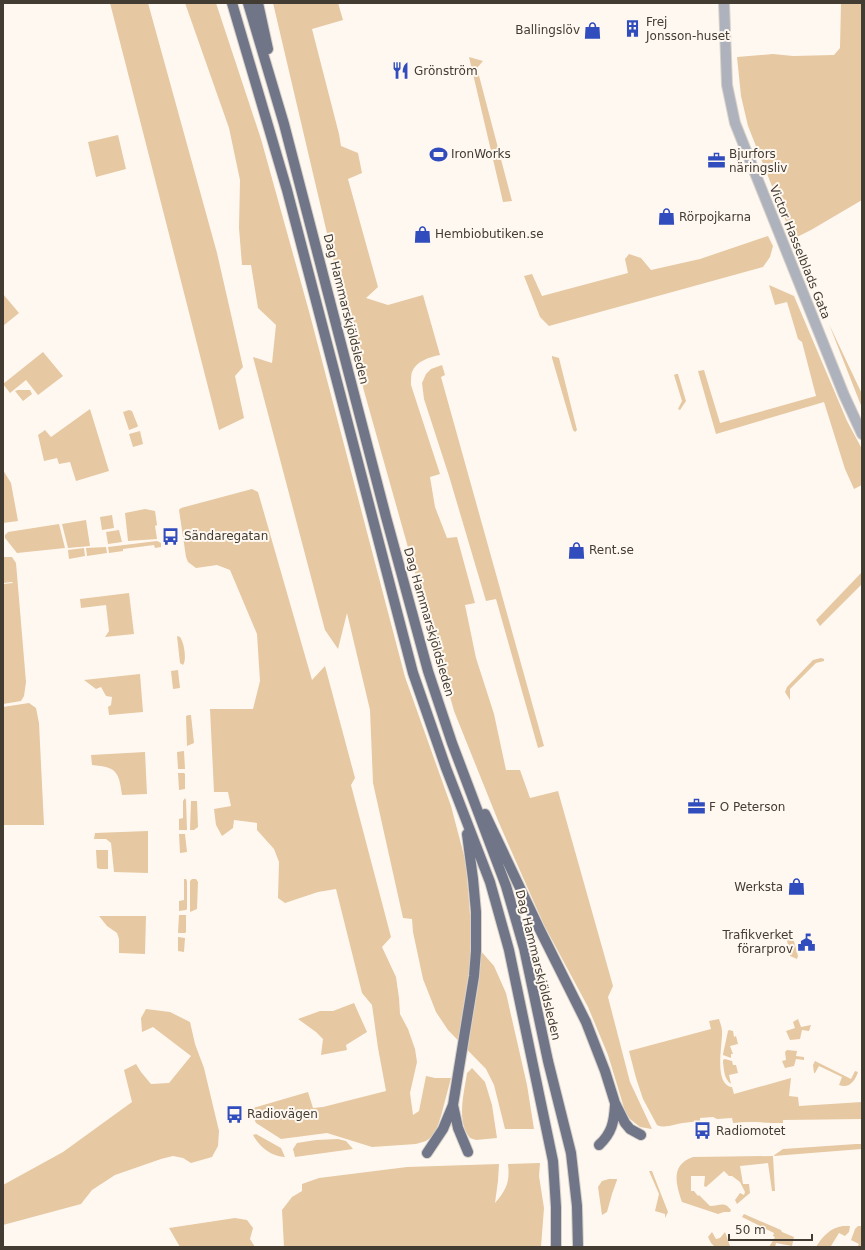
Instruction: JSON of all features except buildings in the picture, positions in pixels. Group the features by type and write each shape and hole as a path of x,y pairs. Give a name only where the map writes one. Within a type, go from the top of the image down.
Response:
{"main road":[{"path":"227,3 270,129"},
{"name":"Dag Hammarskjöldsleden","path":"232,3 270,129 413,673 446,768 490,882 509,950 552,1161 556,1207 556,1247"},
{"name":"Dag Hammarskjöldsleden","path":"248,3 284,124 386,517 428,671 452,743 506,886 524,948 548,1061 571,1153 577,1206 578,1247"},
{"path":"258,3 284,124"},
{"path":"470,788 487,818 539,928 576,999 605,1070 614,1103 630,1129 641,1135"},
{"path":"427,1153 443,1129 453,1105 474,976 477,934 473,879 464,816"},
{"path":"600,1145 608,1137 614,1119 614,1103"},
{"path":"453,1105 458,1128 468,1152"}],"street":[{"name":"Victor Hasselblads Gata","path":"724,3 727,86 735,123 844,396 862,434"}],"shaded area":[{"path":"110,3 148,3 217,253 243,367 235,376 244,418 219,430"},
{"path":"185,3 216,3 261,139 310,315 405,677 451,806 466,863 472,941 494,966 506,993 527,1085 534,1129 505,1129 494,1085 486,1069 448,1030 436,1012 423,979 413,932 412,919 403,918 373,783 370,710 347,613 338,649 325,630 253,357 272,363 276,325 258,308 251,265 242,265 239,228 240,180 229,128"},
{"path":"273,3 338,3 343,20 312,29 341,146 358,153 362,173 348,179 378,287 366,298 388,305 423,295 440,355 420,362 414,368 411,376 411,385 440,474 430,477 435,507 447,538 457,537 475,603 465,605 476,658 494,714 506,770 520,770 530,798 558,791 613,986 608,997 630,1082 652,1129 640,1127 630,1119 625,1111 608,1055 588,1007 544,925 499,823 454,711 364,391"},
{"path":"841,3 862,3 862,200 793,239 748,126 741,96 737,57 773,54 793,56 834,55 840,48"},
{"path":"469,57 483,61 477,68 512,201 503,202"},
{"path":"118,135 126,169 96,177 88,142"},
{"path":"768,236 773,246 770,257 763,267 549,326 540,317 524,276 532,274 542,296 628,273 625,259 629,254 641,258 651,270 700,259"},
{"path":"769,285 794,296 847,421 862,449 862,485 854,489 845,469 824,402 716,434 698,371 704,370 720,423 816,396 802,342 798,339 787,302 775,305"},
{"path":"3,294 19,313 3,326"},
{"path":"829,324 862,394 862,408"},
{"path":"43,352 63,376 38,395 26,380 10,393 3,384"},
{"path":"552,356 559,358 577,430 575,432 573,430"},
{"path":"442,365 445,375 441,377 544,746 538,748 496,599 486,601 449,476 424,399 422,383 426,374 431,369"},
{"path":"678,374 686,401 680,410 678,409 682,401 674,375"},
{"path":"30,390 32,394 23,401 15,391"},
{"path":"90,409 109,471 76,481 70,462 59,464 57,458 44,461 38,435 45,430 51,437"},
{"path":"129,410 132,411 138,426 129,430 123,412"},
{"path":"140,431 143,444 133,447 129,434"},
{"path":"3,470 11,483 18,521 3,523"},
{"path":"252,489 258,492 312,680 325,666 355,778 351,785 391,937 382,947 396,977 400,1014 408,1029 415,1049 417,1062 410,1093 413,1115 419,1111 426,1076 435,1078 451,1078 435,1134 426,1141 416,1144 372,1147 327,1133 281,1139 256,1123 250,1109 308,1092 313,1108 323,1107 386,1091 372,1005 362,993 336,889 318,892 285,903 278,898 279,862 274,849 257,830 257,823 234,820 233,828 222,836 216,825 214,809 231,806 228,792 214,792 210,709 253,709 260,681 257,634 230,570 217,565 196,568 188,562 179,510 181,508"},
{"path":"145,509 155,511 157,539 128,541 125,513"},
{"path":"112,515 114,528 102,530 100,517"},
{"path":"86,520 90,546 68,548 62,524"},
{"path":"59,524 65,548 17,553 5,538 5,535 8,532"},
{"path":"119,530 122,542 108,544 106,532"},
{"path":"157,541 161,543 161,547 155,548 154,545 123,549 123,551 109,553 108,547"},
{"path":"106,547 107,553 87,556 86,548"},
{"path":"84,548 85,556 69,559 68,550"},
{"path":"3,557 12,557 16,563 26,682 24,696 21,701 3,704 3,584 13,583 3,583"},
{"path":"862,572 862,584 820,626 816,620"},
{"path":"129,593 134,634 105,637 109,631 106,605 81,608 80,599"},
{"path":"177,636 180,637 184,647 185,659 183,665 180,663"},
{"path":"821,658 824,659 824,661 816,663 790,689 790,700 785,692 787,687 813,660"},
{"path":"178,670 180,688 173,689 171,671"},
{"path":"140,674 143,712 109,715 108,707 111,705 112,697 106,696 101,687 96,689 84,680"},
{"path":"29,703 36,708 39,723 44,825 3,825 3,707"},
{"path":"191,715 194,743 187,746 186,716"},
{"path":"184,751 185,769 178,769 177,752"},
{"path":"145,752 147,794 122,795 120,781 112,769 92,765 91,755"},
{"path":"178,773 185,774 185,789 179,790"},
{"path":"185,798 187,830 179,830 179,819 183,818 183,801"},
{"path":"191,801 197,801 198,827 194,830 190,830"},
{"path":"148,831 148,873 114,872 111,843 106,839 94,839 95,833"},
{"path":"179,834 185,834 187,852 180,853"},
{"path":"96,850 108,850 108,869 97,868"},
{"path":"184,879 187,881 187,909 179,911 179,901 184,900"},
{"path":"192,879 196,879 198,882 197,909 190,912 190,881"},
{"path":"179,915 186,915 185,933 178,933"},
{"path":"99,916 146,916 145,954 119,953 119,939 117,933 107,926"},
{"path":"791,930 798,956 797,959 790,956 786,935"},
{"path":"178,937 185,938 184,952 178,951"},
{"path":"354,1003 367,1032 346,1045 347,1050 321,1055 323,1039 298,1019 320,1011 333,1011"},
{"path":"146,1009 170,1012 190,1022 195,1044 204,1068 219,1131 218,1146 212,1157 191,1163 183,1158 173,1156 161,1159 115,1175 92,1190 81,1204 3,1225 3,1185 63,1152 132,1102 124,1070 136,1064 151,1084 169,1083 191,1056 153,1027 142,1032 141,1018"},
{"path":"719,1019 722,1031 720,1062 721,1071 723,1079 726,1084 732,1087 734,1094 791,1078 789,1096 798,1097 799,1106 862,1102 862,1119 783,1120 783,1123 733,1123 732,1118 717,1119 713,1117 700,1118 700,1121 667,1126 657,1125 643,1099 629,1051 711,1029 709,1021"},
{"path":"798,1019 801,1027 811,1025 809,1031 802,1030 800,1039 790,1040 786,1031 795,1028 793,1022"},
{"path":"729,1030 733,1031 734,1037 736,1036 738,1044 730,1046 733,1054 731,1054 731,1058 723,1055"},
{"path":"787,1050 797,1051 796,1056 804,1057 804,1060 796,1059 794,1066 785,1068 782,1061 786,1060 785,1052"},
{"path":"725,1059 732,1061 733,1065 736,1065 738,1073 729,1075 731,1084 727,1080 725,1074 723,1060"},
{"path":"815,1061 851,1079 855,1071 858,1072 849,1085 839,1085 842,1077 819,1066 814,1073 813,1065"},
{"path":"472,1068 485,1082 492,1105 497,1138 476,1140 470,1138 463,1124 462,1107 467,1073"},
{"path":"256,1134 281,1148 285,1157 275,1155 262,1147 253,1135"},
{"path":"338,1139 346,1141 353,1149 295,1157 293,1149 297,1143"},
{"path":"862,1144 862,1149 773,1156 783,1149"},
{"path":"773,1156 775,1191 772,1191 768,1163 740,1166 743,1184 749,1184 750,1193 737,1204 735,1200 740,1193 744,1195 745,1192 740,1182 732,1176 729,1176 724,1171 706,1187 704,1186 705,1176 691,1176 691,1191 694,1191 710,1206 724,1205 731,1210 730,1212 718,1214 682,1202 678,1188 677,1176 678,1170 686,1160 693,1157"},
{"path":"540,1163 539,1176 544,1208 541,1247 284,1247 282,1210 292,1197 302,1191 302,1184 319,1178 407,1167 499,1164 495,1203 507,1185 508,1164"},
{"path":"649,1171 652,1171 668,1212 665,1218 665,1214 655,1211 659,1194"},
{"path":"609,1179 617,1180 607,1212 602,1215 598,1187 602,1181"},
{"path":"744,1214 794,1237 792,1246 776,1243 775,1247 769,1247 775,1237 773,1236 774,1233 742,1217"},
{"path":"235,1218 247,1220 253,1228 250,1239 255,1247 180,1247 169,1228"},
{"path":"843,1226 850,1226 849,1232 845,1236 839,1233 831,1246 832,1247 816,1247 827,1233"},
{"path":"858,1226 862,1226 862,1247 857,1247 859,1244 851,1240 855,1229"},
{"path":"712,1232 716,1239 720,1238 725,1232 730,1246 715,1247 708,1237"}],"place":[{"name":"Frej Jonsson-huset","path":"633,29"},
{"name":"Ballingslöv","path":"593,30"},
{"name":"Grönström","path":"401,71"},
{"name":"IronWorks","path":"438,154"},
{"name":"Bjurfors näringsliv","path":"716,161"},
{"name":"Rörpojkarna","path":"666,217"},
{"name":"Hembiobutiken.se","path":"422,234"},
{"name":"Sändaregatan","path":"171,536"},
{"name":"Rent.se","path":"576,550"},
{"name":"F O Peterson","path":"696,807"},
{"name":"Werksta","path":"796,887"},
{"name":"Trafikverket förarprov","path":"806,942"},
{"name":"Radiovägen","path":"234,1114"},
{"name":"Radiomotet","path":"703,1131"}]}
